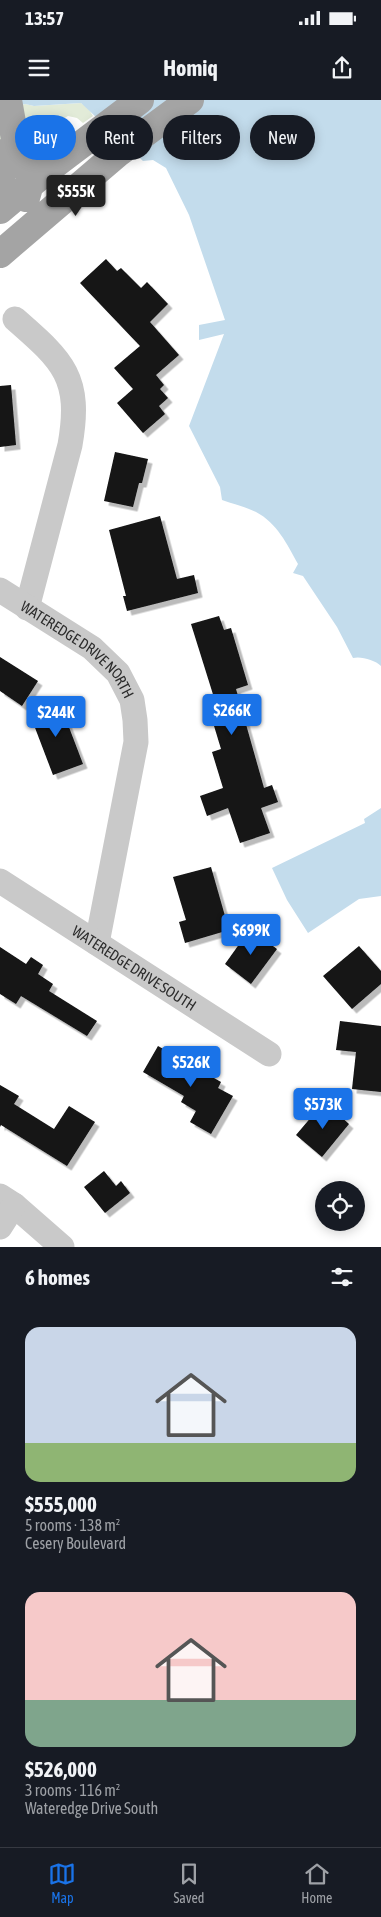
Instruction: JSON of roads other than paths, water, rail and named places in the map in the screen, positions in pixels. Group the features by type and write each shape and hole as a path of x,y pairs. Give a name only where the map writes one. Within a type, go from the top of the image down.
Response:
{"main road":[{"path":"8,100 15,139"},
{"path":"0,210 30,184 140,100"},
{"path":"4,251 117,154 190,100"},
{"path":"0,181 8,151 15,146"},
{"path":"4,251 12,226 26,201 30,184 27,160"}],"street":[{"name":"WATEREDGE DRIVE NORTH","path":"14,319 49,348 64,367 72,389 74,420 70,445 27,608 92,648 108,662 118,673 132,700 135,720 136,742 97,943"},
{"path":"0,590 27,608"},
{"name":"WATEREDGE DRIVE SOUTH","path":"0,881 269,1054"},
{"path":"0,1227 7,1200 62,1247"}],"water":[{"path":"0,100 381,100 381,666 368,659 353,658 337,627 303,576 293,573 298,564 276,528 252,510 222,500 220,487 189,426 224,334 199,340 199,325 225,320 189,215 166,168 153,160 153,115 94,115 81,103 34,106 25,104 0,112"},
{"path":"381,808 381,896 359,899 308,933 287,900 272,868 365,823 364,819"}]}
